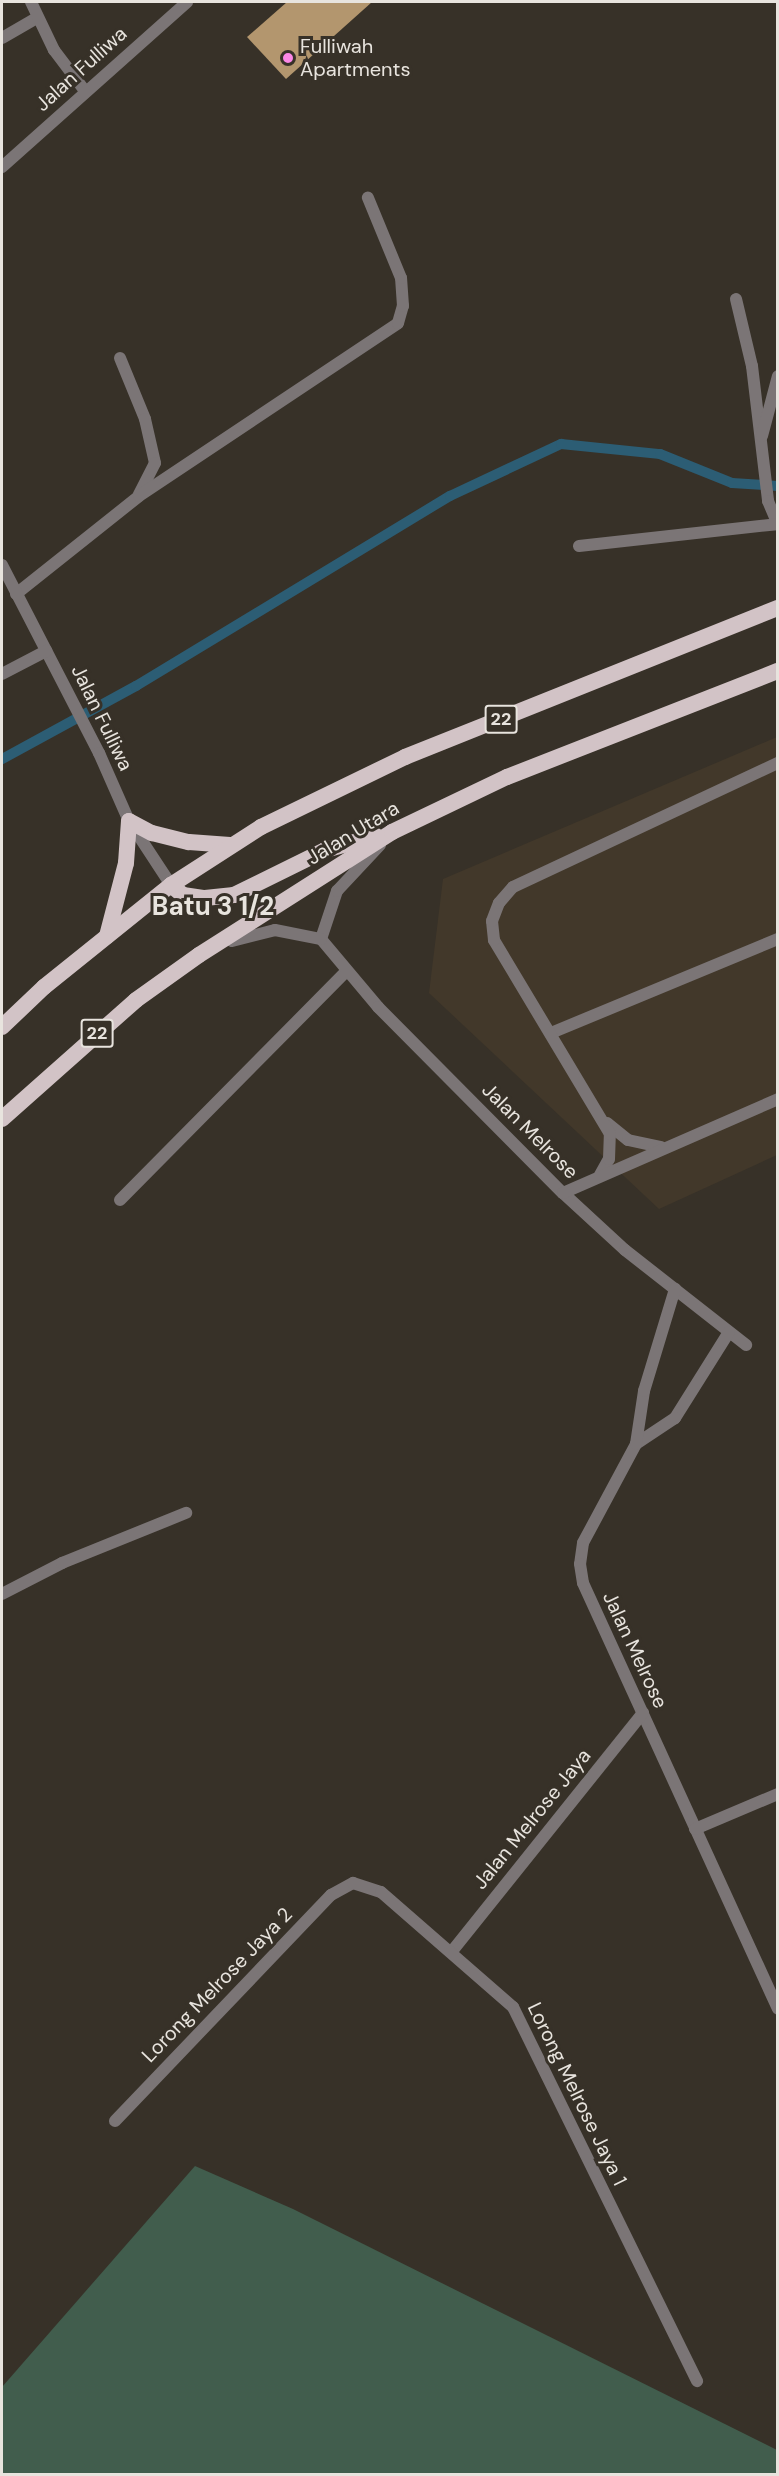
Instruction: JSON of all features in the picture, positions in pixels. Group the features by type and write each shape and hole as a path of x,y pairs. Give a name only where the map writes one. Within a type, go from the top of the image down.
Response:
{"highway":[{"name":"Jalan Utara","path":"2,1027 107,936 171,885 231,845 405,757 777,608"},
{"name":"Jalan Utara","path":"2,1119 136,1000 199,955 392,832 507,777 777,671"},
{"path":"107,936 126,863 129,821 153,833 189,842 231,845"},
{"path":"171,885 183,894 205,898 234,895 325,850 392,832"}],"street":[{"path":"31,2 36,18 54,50 85,91"},
{"name":"Jalan Fulliwa","path":"2,167 187,2"},
{"path":"2,38 36,18"},
{"path":"16,594 139,496 398,323 403,306 401,278 368,198"},
{"path":"579,546 777,524 768,501 759,446 752,366 736,299"},
{"path":"120,358 145,419 154,463 139,496"},
{"path":"759,446 777,376"},
{"name":"Jalan Fulliwa","path":"2,565 99,753 129,821 171,885"},
{"path":"2,674 46,651"},
{"path":"600,1175 612,1146 603,1120 494,940 492,921 499,903 513,887 777,764"},
{"path":"199,955 250,933 275,930 321,939 337,891 392,832"},
{"name":"Jalan Melrose","path":"321,939 346,972 563,1193 675,1289 746,1345"},
{"path":"551,1033 777,939"},
{"path":"120,1200 346,972"},
{"path":"563,1193 662,1147 777,1099"},
{"path":"603,1120 628,1140 662,1147"},
{"path":"636,1444 644,1391 675,1289"},
{"name":"Jalan Melrose","path":"729,1332 675,1418 636,1444 583,1543 580,1564 583,1583 777,2008"},
{"path":"2,1594 62,1563 186,1513"},
{"name":"Jalan Melrose Jaya","path":"453,1950 643,1713"},
{"path":"695,1829 777,1794"},
{"name":"Lorong Melrose Jaya 1","path":"353,1883 381,1892 453,1950 513,2007 697,2381"},
{"name":"Lorong Melrose Jaya 2","path":"115,2121 330,1895 353,1883"}],"shaded area":[{"path":"777,737 777,1155 659,1209 429,993 443,879"}],"green space":[{"path":"195,2166 293,2209 777,2450 777,2474 2,2474 2,2387"}],"building":[{"name":"Fulliwah Apartments","path":"287,2 372,2 286,79 247,37"}],"waterway":[{"path":"2,759 136,686 450,496 561,444 660,454 732,483 778,486"}],"place":[{"name":"Fulliwah Apartments","path":"288,58"}],"district":[{"name":"Batu 3 1/2","path":"213,907"}]}
